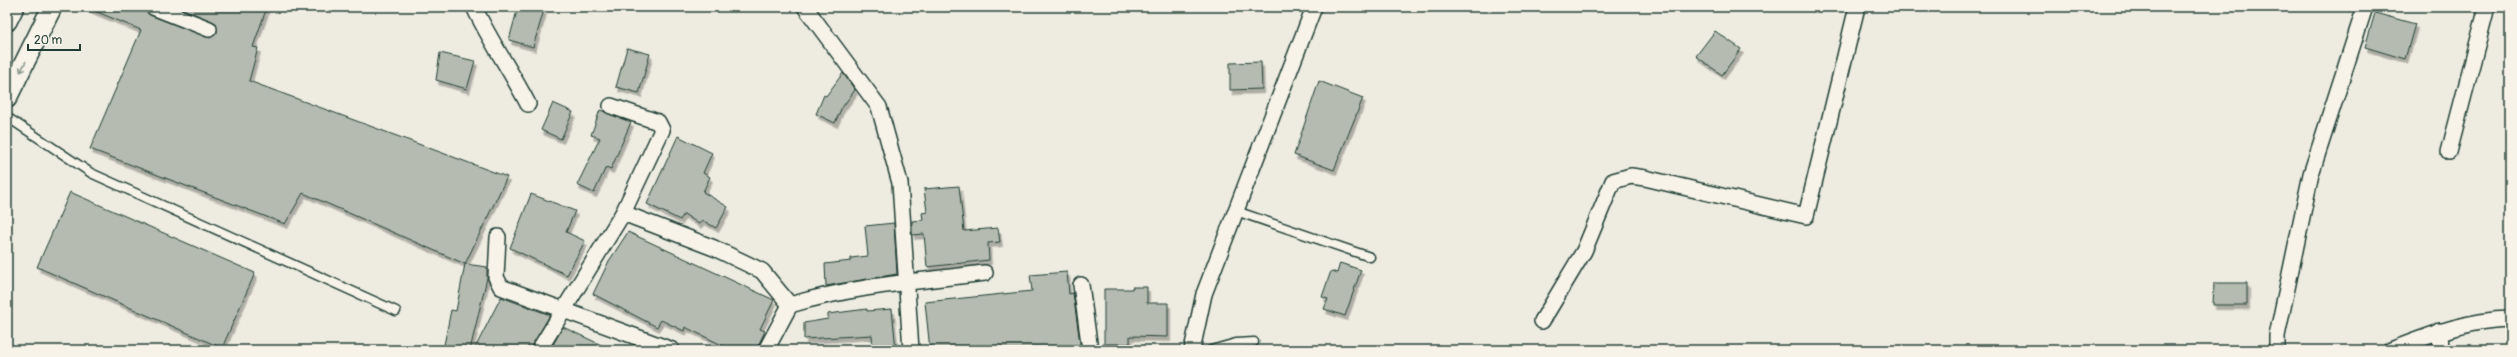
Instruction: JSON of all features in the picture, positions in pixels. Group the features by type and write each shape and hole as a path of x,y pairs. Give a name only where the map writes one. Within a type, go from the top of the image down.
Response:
{"street":[{"path":"7,20 14,7"},
{"path":"7,98 52,7"},
{"path":"153,7 209,29"},
{"path":"474,7 485,31 509,67 528,104"},
{"path":"805,7 878,107 900,183 911,350"},
{"path":"1192,350 1204,294 1314,7"},
{"path":"1542,321 1584,251 1613,181 1622,177 1645,178 1806,216 1857,7"},
{"path":"2277,350 2277,336 2311,174 2365,7"},
{"path":"2449,152 2487,7"},
{"path":"539,350 623,213 646,160 662,130 658,122 612,106"},
{"path":"623,213 720,250 762,271 790,306"},
{"path":"498,237 496,277 501,287 655,347 672,350"},
{"path":"766,350 790,306 811,299 906,282 985,273"},
{"path":"1081,285 1090,350"},
{"path":"2391,350 2440,330 2484,320 2510,319"},
{"path":"2440,330 2441,350"}],"lane":[{"path":"7,117 91,173 396,311"},
{"path":"1236,211 1370,257"},
{"path":"1211,350 1236,342 1254,342"}],"building":[{"path":"85,7 144,7 150,15 210,38 217,33 216,23 178,7 267,7 253,47 258,48 249,81 507,177 465,264 303,193 285,224 90,149 141,30"},
{"path":"518,7 533,7 544,10 533,47 509,40"},
{"path":"2375,13 2415,24 2405,59 2365,47"},
{"path":"1715,31 1741,49 1722,75 1696,56"},
{"path":"627,48 650,54 639,93 616,87"},
{"path":"440,53 475,61 467,89 436,80"},
{"path":"1261,62 1262,89 1230,90 1230,63"},
{"path":"843,73 855,90 841,109 835,123 816,114 824,95 826,96"},
{"path":"1319,81 1363,98 1334,170 1294,155"},
{"path":"553,103 573,112 561,139 541,130"},
{"path":"600,110 631,122 611,169 606,167 594,193 577,185 600,138 591,135"},
{"path":"678,136 712,153 703,173 710,177 703,192 728,207 716,228 702,220 699,224 684,214 680,220 647,204"},
{"path":"959,186 964,231 998,228 1000,242 988,243 989,260 927,267 924,234 912,235 912,221 923,220 922,213 927,212 924,189"},
{"path":"70,192 255,273 222,348 37,267"},
{"path":"531,194 575,211 566,232 585,241 567,275 510,248"},
{"path":"894,223 897,274 826,286 825,264 851,261 851,258 868,256 865,226"},
{"path":"628,232 774,300 760,329 765,331 756,350 732,350 685,327 684,331 661,320 657,327 593,294 609,261"},
{"path":"1340,263 1361,270 1345,316 1324,309 1328,299 1322,297 1331,271 1337,273"},
{"path":"465,264 487,267 487,278 470,350 443,350 451,310 456,311"},
{"path":"1067,272 1069,294 1073,293 1081,350 930,350 925,302 1032,291 1030,275"},
{"path":"2214,283 2247,283 2247,305 2213,305"},
{"path":"1132,287 1147,287 1147,303 1168,303 1168,337 1130,336 1130,344 1104,344 1104,289 1132,289"},
{"path":"501,297 550,315 530,350 474,350"},
{"path":"867,309 867,311 892,309 896,350 873,350 872,335 804,339 804,323 828,319 828,314"},
{"path":"563,327 612,350 550,350"}]}
